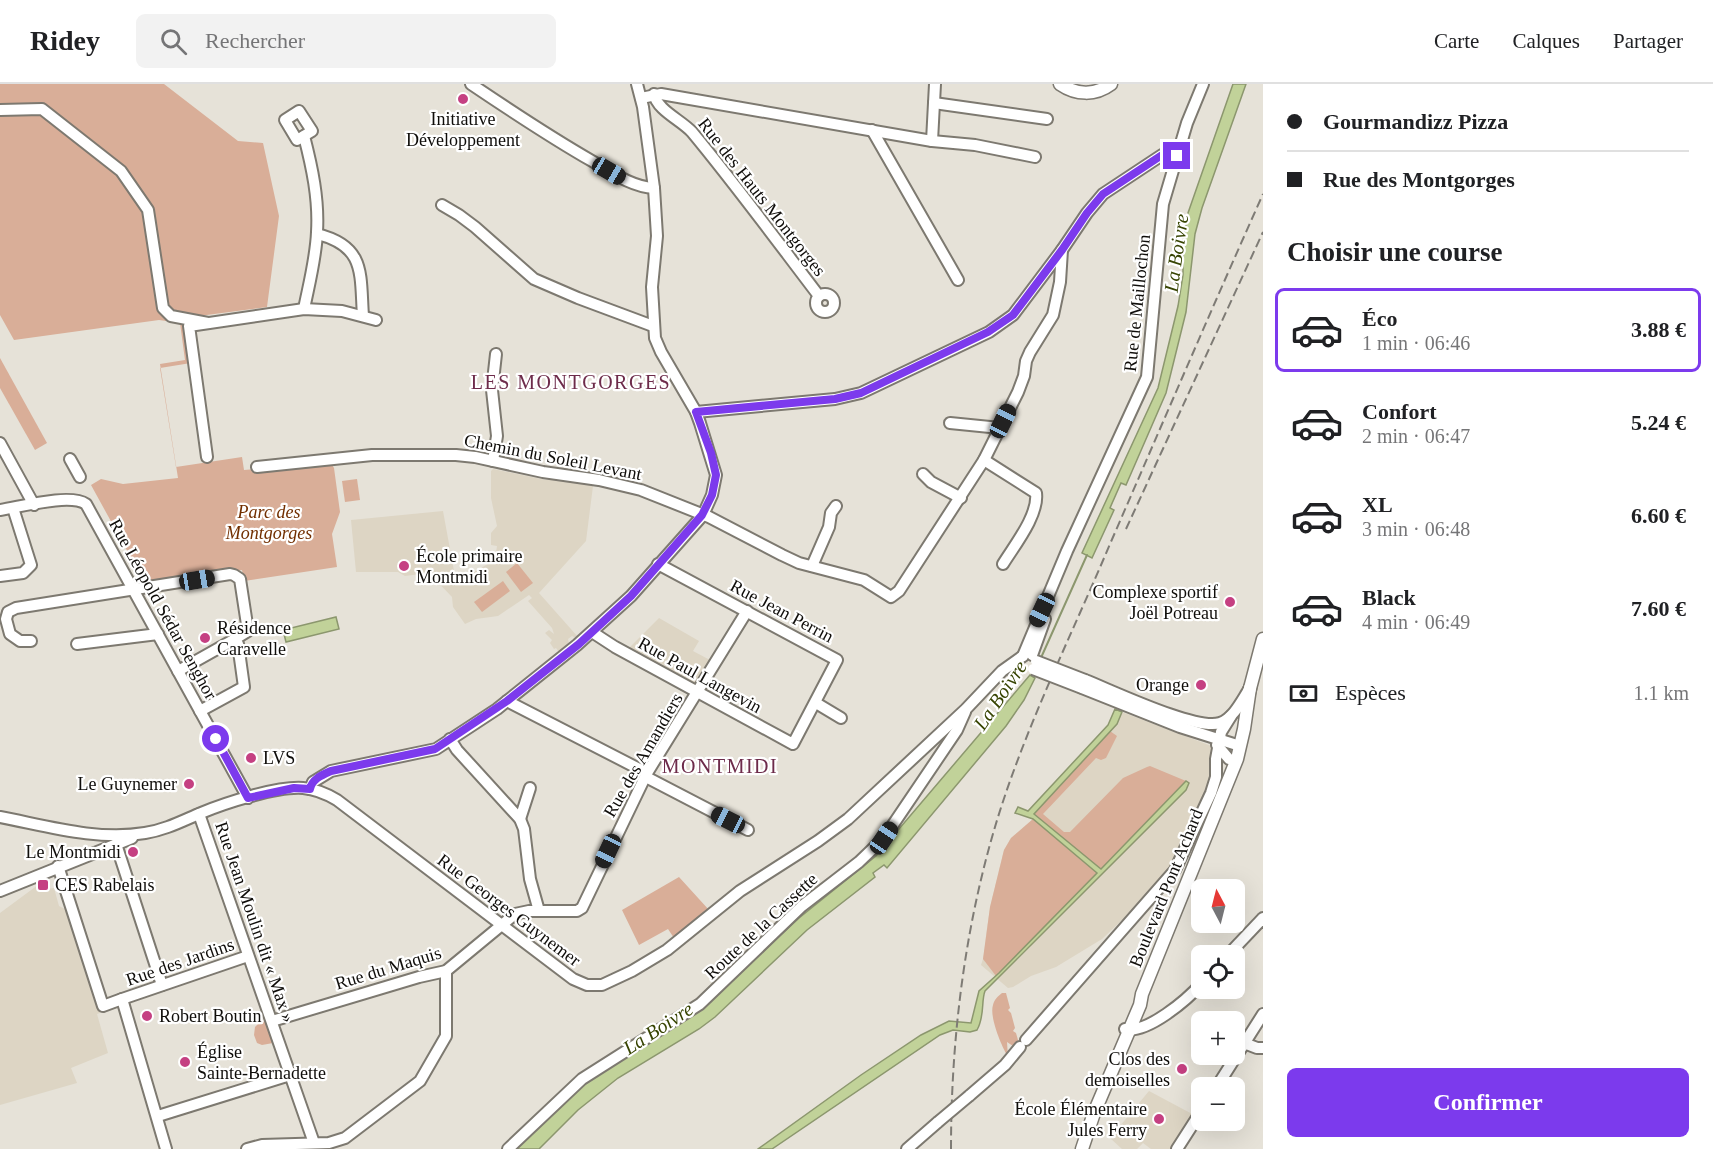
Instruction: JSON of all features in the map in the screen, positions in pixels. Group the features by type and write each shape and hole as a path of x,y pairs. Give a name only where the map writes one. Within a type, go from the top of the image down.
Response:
{"main road":[{"path":"1060,84 1069,90 1086,93 1097,91 1111,84"},
{"name":"Boulevard Pont Achard","path":"1076,1149 1119,1053 1120,1040 1128,1029 1135,1004 1142,994 1223,795 1263,639"},
{"name":"Boulevard Pont Achard","path":"1223,795 1219,760 1237,743"},
{"name":"Boulevard Pont Achard","path":"1082,1149 1094,1113"}],"street":[{"path":"471,84 556,140 615,174 639,185 654,188"},
{"path":"310,789 315,780 331,771 435,749 507,701 592,632 631,596 702,515 712,495 716,475 711,453 696,412 661,352 653,326 652,287 657,236 654,188 637,84"},
{"path":"932,141 935,84"},
{"name":"Rue de Maillochon","path":"1031,660 1067,550 1147,377 1163,204 1187,123 1203,84"},
{"path":"641,98 654,94 932,141 975,145 1035,157"},
{"name":"Rue des Hauts Montgorges","path":"654,94 657,103 690,130 819,296"},
{"path":"934,104 1047,119"},
{"path":"0,110 42,109 122,171 148,210 164,309 171,316 208,323"},
{"path":"872,130 958,280"},
{"path":"304,136 314,182 317,234 304,309"},
{"path":"696,412 835,399 861,393 988,332 1013,315 1103,194 1162,155 1177,156"},
{"path":"442,205 475,226 534,279 653,326"},
{"path":"317,234 331,237 342,243 358,262 363,316"},
{"path":"923,474 931,482 961,498 1000,428 1024,376 1030,352 1053,315 1060,282 1062,250"},
{"path":"207,457 189,326 304,309 342,311 376,320"},
{"path":"493,461 497,436 492,390 496,354"},
{"path":"950,423 1000,428"},
{"path":"0,442 4,459 34,504 0,510"},
{"name":"Chemin du Soleil Levant","path":"257,466 347,456 404,453 456,455 641,490 702,515 782,555 864,580 891,597 899,591 961,498"},
{"path":"70,459 80,477"},
{"path":"984,460 1036,493 1037,500 1032,516 1003,564"},
{"name":"Rue Léopold Sédar Senghor","path":"34,504 69,499 82,501 90,509 248,798"},
{"path":"812,566 829,527 831,513 836,506"},
{"path":"0,576 23,573 31,565 13,508"},
{"name":"Rue Jean Perrin","path":"658,564 837,660 793,744"},
{"path":"31,641 20,641 10,634 6,618 10,611 16,608 234,575 240,579 248,632 178,670"},
{"name":"Rue des Amandiers","path":"502,924 515,914 539,911 577,911 582,908 646,775 747,611"},
{"name":"Rue Paul Langevin","path":"592,632 793,744"},
{"path":"77,644 158,634"},
{"path":"200,711 244,687 241,658 235,639"},
{"path":"1031,660 1218,741 1237,743"},
{"name":"Rue Georges Guynemer","path":"0,817 98,835 144,834 248,798 294,788 310,789 337,800 573,979 595,986 609,983 667,950 740,891 818,842 848,819 966,709 1002,672 1031,660"},
{"path":"1083,684 1183,719 1213,724 1222,722 1231,716"},
{"path":"907,1149 1005,1065 1175,870 1211,794 1219,760 1218,741 1224,724 1251,688"},
{"path":"507,701 748,831"},
{"path":"816,703 842,718"},
{"name":"Route de la Cassette","path":"508,1149 582,1078 700,1004 802,906 859,862 884,838 957,730 966,709"},
{"path":"1183,719 1218,741"},
{"path":"450,739 457,750 520,819 524,829 528,866 539,911"},
{"path":"520,819 530,788"},
{"name":"Rue Jean Moulin dit « Max »","path":"199,814 290,1075 321,1145"},
{"path":"0,891 58,866 144,834"},
{"path":"98,835 105,837 113,845 162,985"},
{"path":"58,866 103,1006 122,999 166,1149"},
{"path":"1237,945 1263,918"},
{"name":"Rue du Maquis","path":"272,1021 419,976 446,971 502,924"},
{"name":"Rue des Jardins","path":"122,999 248,956"},
{"path":"247,1149 262,1145 321,1145 345,1138 420,1081 446,1036 446,971"},
{"path":"1128,1029 1141,1029 1191,993"},
{"path":"1245,1041 1263,1014"},
{"path":"1245,1043 1257,1048 1263,1047"},
{"path":"158,1116 290,1075"},
{"path":"1177,1149 1191,1127"}],"shaded area":[{"name":"La Boivre","path":"1233,84 1246,84 1195,234 1186,312 1166,393 1126,485 1121,483 1110,508 1114,510 1092,558 1082,553 1158,388 1178,306 1183,275 1183,240 1188,213"},
{"name":"École primaire Montmidi","path":"493,469 546,480 569,480 593,486 586,541 539,593 578,637 572,636 568,639 569,644 559,652 556,648 554,649 550,643 552,640 545,633 549,630 554,634 552,628 528,601 532,598 529,595 498,616 476,619 465,624 453,607 452,597 429,573 405,576 398,572 356,572 351,520 443,511 456,582 495,560 497,546 491,545 491,533 497,526 491,498 491,471"},
{"path":"336,617 339,629 286,642 283,630"},
{"path":"659,618 699,641 693,651 710,660 696,683 692,684 628,649"},
{"name":"La Boivre","path":"1030,675 1035,678 1024,700 1006,726 887,868 884,865 873,873 875,877 807,930 715,1017 618,1078 578,1110 539,1149 516,1149 566,1098 604,1070 694,1015 799,918 876,856"},
{"path":"1115,709 1122,712 1117,724 1034,814 1101,869 1186,781 1189,783 1186,790 985,991 977,1030 970,1032 953,1030 940,1035 772,1149 758,1149 921,1035 949,1021 971,1023 979,991 1097,873 1033,819 1015,813 1018,807 1028,811 1108,725"},
{"path":"1122,712 1214,747 1213,773 1209,792 1175,862 1157,887 1102,939 1056,967 1008,988 981,965 990,907 1004,850 1011,838 1033,819 1115,726"},
{"path":"42,882 47,889 54,888 59,906 67,910 100,1013 97,1014 108,1053 71,1068 77,1083 0,1105 0,913"},
{"name":"École Élémentaire Jules Ferry","path":"1149,1091 1191,1113 1191,1120 1173,1149 1151,1149 1143,1143 1137,1149 1122,1149 1110,1138"}],"green space":[{"path":"0,84 164,84 238,141 263,143 279,216 267,307 184,318 191,363 161,368 160,364 185,360 180,323 159,320 14,340 0,315"},
{"path":"0,358 47,443 35,450 0,388"},
{"path":"160,368 161,368 176,467"},
{"name":"Parc des Montgorges","path":"242,457 244,470 331,463 334,468 340,512 332,534 337,567 244,581 242,570 146,585 91,485 101,479 123,484 178,478 176,467"},
{"path":"357,479 360,500 345,502 342,481"},
{"path":"517,563 533,583 521,592 506,572"},
{"path":"503,581 510,591 482,612 474,602"},
{"path":"1110,731 1117,736 1106,758 1101,760 1096,758 1043,814 1064,832 1070,832 1123,778 1147,767 1150,766 1186,781 1101,869 1034,814"},
{"path":"1033,819 1097,873 996,976 983,959 990,907 1004,850 1011,838"},
{"path":"679,877 709,910 674,938 668,929 639,945 622,910"},
{"path":"1006,993 1010,1008 1008,1010 1015,1028 1013,1031 1016,1033 1020,1047 1016,1048 1007,1042 1008,1057 994,1024 992,1010 996,998"},
{"path":"265,1021 273,1043 262,1045 257,1043 254,1035 255,1027"}],"waterway":[{"name":"La Boivre","path":"1040,660 1087,555"}],"railway":[{"path":"951,1149 954,1065 962,981 977,898 998,817 1022,748 1051,679 1263,194"},
{"path":"1126,529 1263,232"}],"place":[{"name":"Initiative Développement","path":"463,99"},
{"name":"École primaire Montmidi","path":"404,566"},
{"name":"Complexe sportif Joël Potreau","path":"1230,602"},
{"name":"Résidence Caravelle","path":"205,638"},
{"name":"Orange","path":"1201,685"},
{"name":"LVS","path":"251,758"},
{"name":"Le Guynemer","path":"189,784"},
{"name":"Le Montmidi","path":"133,852"},
{"name":"CES Rabelais","path":"43,885"},
{"name":"Robert Boutin","path":"147,1016"},
{"name":"Église Sainte-Bernadette","path":"185,1062"},
{"name":"Clos des demoiselles","path":"1182,1069"},
{"name":"École Élémentaire Jules Ferry","path":"1159,1119"}],"district":[{"name":"LES MONTGORGES","path":"571,382"},
{"name":"MONTMIDI","path":"720,766"}],"route":[{"path":"216,739 248,798 294,788 310,789 315,780 331,771 435,749 497,709 592,632 631,596 702,515 712,495 716,475 711,453 696,412 835,399 861,393 988,332 1013,315 1103,194 1162,155 1177,156"}]}
